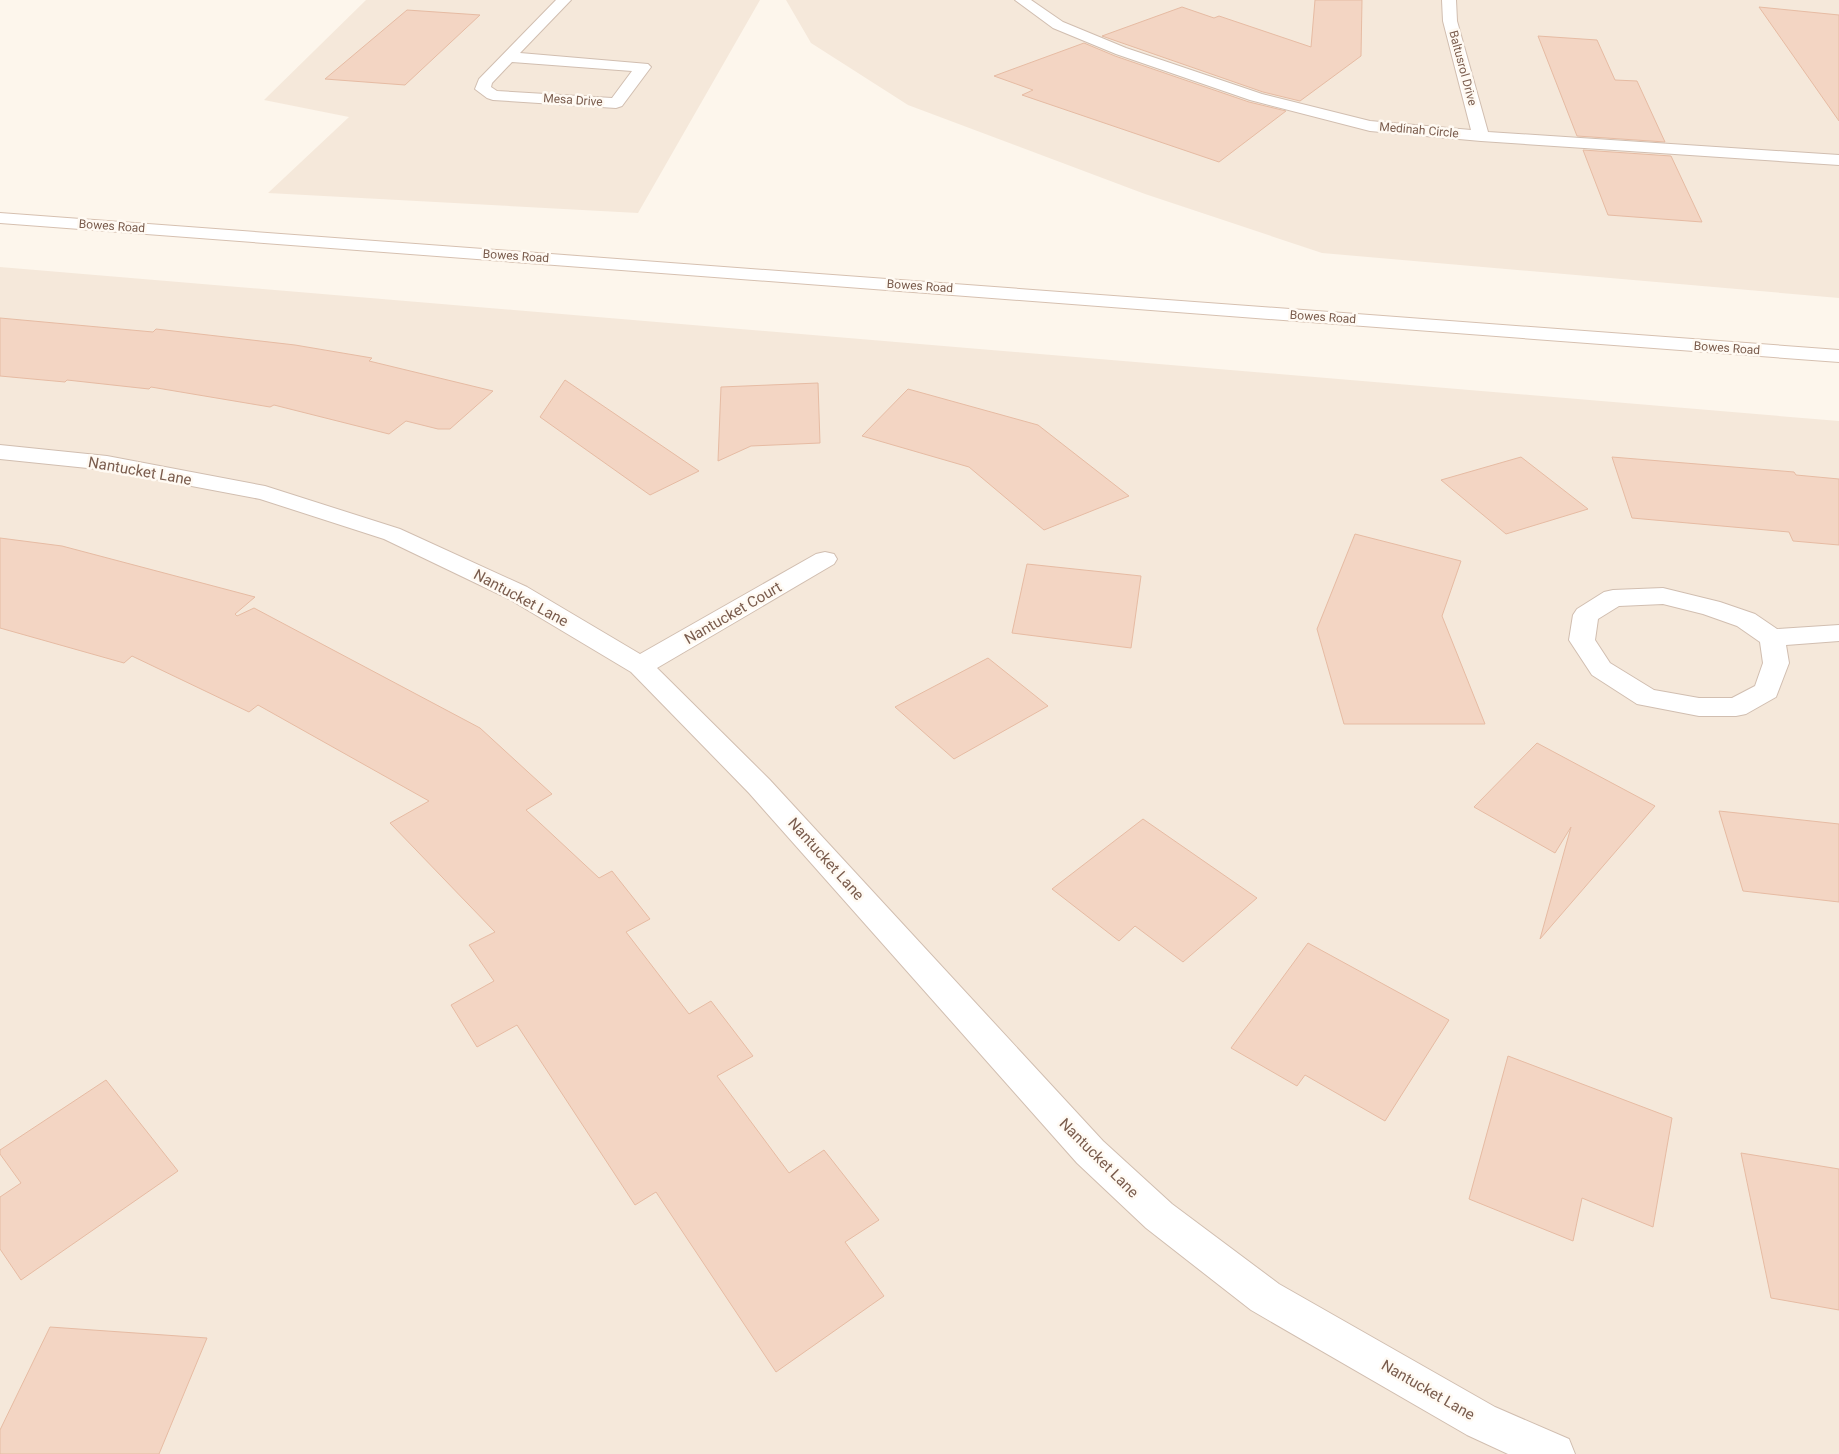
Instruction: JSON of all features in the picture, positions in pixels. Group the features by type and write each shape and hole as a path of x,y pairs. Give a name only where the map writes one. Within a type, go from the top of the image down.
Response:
{"street":[{"name":"Mesa Drive","path":"508,58 642,67 616,103 493,95 483,89 484,82 564,0"},
{"name":"Medinah Circle","path":"1022,0 1058,25 1103,44 1256,97 1370,126 1481,136 1839,160"},
{"name":"Baltusrol Drive","path":"1449,0 1450,21 1481,136"},
{"name":"Bowes Road","path":"0,218 1839,356"},
{"name":"Nantucket Lane","path":"0,452 107,463 265,494 392,534 518,593 640,666 759,786 1090,1152 1159,1216 1266,1297 1481,1420 1554,1454"},
{"name":"Nantucket Court","path":"640,666 825,559"},
{"path":"1772,638 1776,663 1767,691 1736,707 1699,707 1647,698 1601,669 1582,640 1586,615 1613,598 1663,596 1711,608 1746,620 1772,638 1839,633"}],"shaded area":[{"path":"366,0 760,0 638,213 268,193 349,117 264,100"},
{"path":"786,0 1839,0 1839,298 1322,253 1145,194 908,105 811,43"},
{"path":"0,267 1839,421 1839,1454 0,1454"}],"building":[{"path":"1315,0 1362,0 1361,56 1300,101 1263,92 1102,36 1182,7 1214,18 1219,16 1311,47"},
{"path":"1759,7 1839,15 1839,121"},
{"path":"407,10 480,15 405,85 325,79"},
{"path":"1538,36 1597,40 1615,80 1637,81 1665,142 1577,136"},
{"path":"1084,43 1115,56 1249,102 1286,111 1219,162 1022,95 1033,90 994,76"},
{"path":"1583,150 1671,156 1702,222 1608,215"},
{"path":"0,318 153,332 156,329 295,345 372,358 369,361 493,391 450,429 438,429 406,421 389,434 274,405 270,407 151,387 149,389 67,380 65,382 0,376"},
{"path":"565,380 699,471 650,495 540,417"},
{"path":"818,383 820,443 751,446 718,461 721,387"},
{"path":"908,389 1038,425 1129,496 1044,530 969,467 862,436"},
{"path":"1521,457 1588,509 1506,534 1441,480"},
{"path":"1612,457 1794,472 1796,475 1839,479 1839,545 1793,541 1789,532 1632,518"},
{"path":"1355,534 1461,561 1442,616 1485,724 1344,724 1317,629"},
{"path":"0,538 62,546 255,597 235,614 237,616 254,608 480,728 552,794 526,810 599,878 612,871 650,919 626,932 689,1014 711,1001 753,1056 717,1076 789,1173 824,1150 879,1220 845,1242 884,1296 776,1372 656,1192 635,1205 517,1025 477,1047 451,1005 494,981 469,945 495,932 390,823 429,801 258,705 249,712 132,656 124,663 0,628"},
{"path":"1027,564 1141,576 1131,648 1012,633"},
{"path":"988,658 1048,706 954,759 895,707"},
{"path":"1537,743 1655,806 1540,939 1571,827 1555,853 1474,807"},
{"path":"1719,811 1839,824 1839,902 1743,891"},
{"path":"1143,819 1257,898 1183,962 1135,926 1119,941 1052,889"},
{"path":"1308,943 1449,1020 1385,1121 1305,1075 1297,1086 1231,1048"},
{"path":"1508,1056 1672,1118 1653,1227 1582,1198 1573,1241 1469,1199"},
{"path":"106,1080 178,1171 21,1280 0,1249 0,1197 21,1183 0,1154 0,1150"},
{"path":"1741,1153 1839,1169 1839,1310 1771,1298"},
{"path":"50,1327 207,1338 159,1454 0,1454 0,1430"}]}
